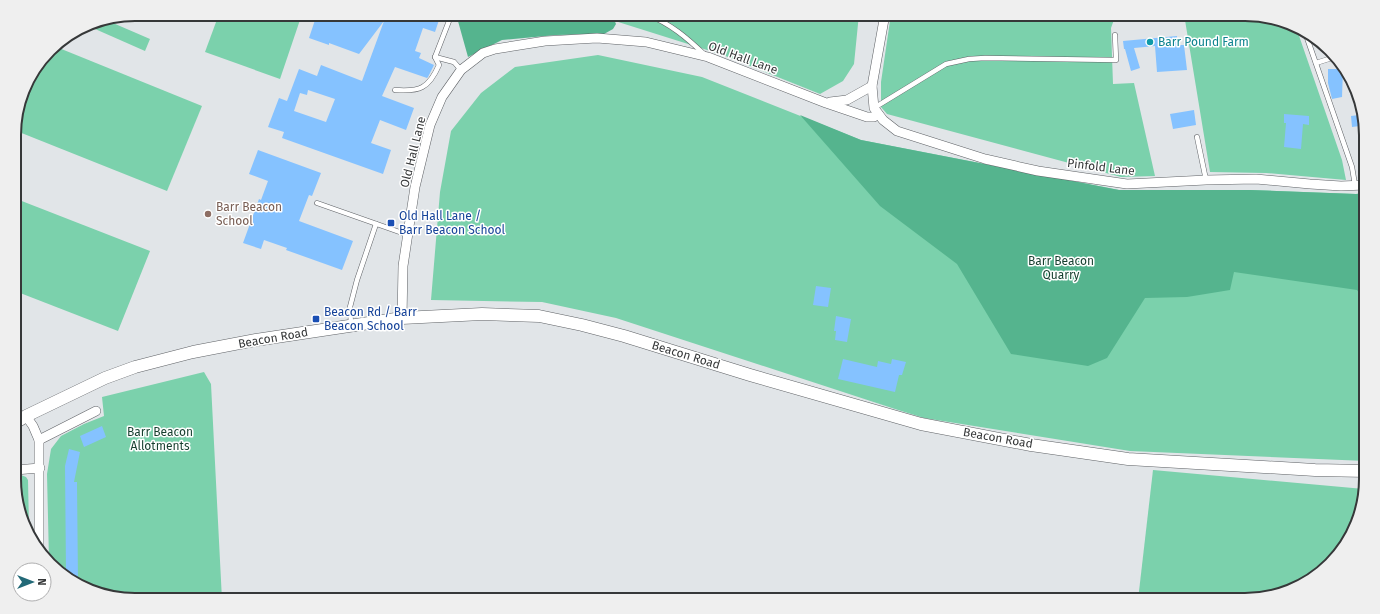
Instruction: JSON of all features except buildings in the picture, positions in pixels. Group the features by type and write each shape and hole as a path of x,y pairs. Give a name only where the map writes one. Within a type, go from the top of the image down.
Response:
{"main road":[{"name":"Beacon Road","path":"21,419 105,378 135,367 256,340 402,318 482,314 539,316 624,336 750,375 921,424 1031,445 1128,459 1316,470 1359,471"}],"street":[{"path":"876,111 872,86 884,21"},
{"name":"Old Hall Lane","path":"402,318 403,266 415,187 430,125 442,97 461,70 483,54 495,48 545,41 597,38 646,42 708,57 826,103 867,117 874,116 876,111"},
{"name":"Old Hall Lane","path":"826,103 847,100 872,86"},
{"name":"Pinfold Lane","path":"876,111 883,120 897,131 984,159 1038,171 1127,184 1256,179 1310,184 1359,186"},
{"path":"39,440 96,411"},
{"path":"26,416 33,426 39,440 40,541"},
{"path":"21,469 40,468"}],"lane":[{"path":"395,90 407,91 426,86 434,76 439,65 435,57 449,21"},
{"path":"661,21 682,34 708,57"},
{"path":"876,111 946,64 969,59 1116,60 1115,35"},
{"path":"1308,40 1352,167 1355,186"},
{"path":"435,57 454,62 461,70"},
{"path":"1316,63 1329,59"},
{"path":"1197,137 1206,180"},
{"path":"317,203 408,235"},
{"path":"351,325 350,307 356,280 376,224"}],"green space":[{"path":"216,21 300,21 280,79 205,52"},
{"path":"458,21 615,21 616,24 613,29 604,34 556,35 502,40 468,57"},
{"path":"615,21 858,21 854,64 843,81 820,94 723,55"},
{"path":"890,21 1114,21 1111,28 1113,84 1134,83 1155,176 1121,177 887,114 881,107 881,82"},
{"path":"1185,21 1260,22 1281,27 1299,35 1342,160 1346,180 1266,173 1210,172"},
{"path":"114,23 150,39 145,51 95,29"},
{"path":"60,49 202,106 167,191 21,133 25,106 36,78 49,60"},
{"path":"598,55 702,77 861,140 1119,190 1250,190 1359,194 1359,461 1130,451 924,418 616,318 542,302 431,300 440,192 451,131 481,93 515,67"},
{"name":"Barr Beacon Quarry","path":"800,115 861,140 1119,190 1250,190 1359,194 1359,293 1357,290 1234,272 1230,290 1187,297 1145,298 1107,358 1088,366 1011,354 957,264 880,206"},
{"path":"21,201 150,251 118,331 21,293"},
{"name":"Barr Beacon Allotments","path":"204,372 211,384 222,593 128,593 113,591 78,578 66,569 49,552 47,474 51,449 61,436 104,416 102,397"},
{"path":"1153,470 1358,488 1353,515 1340,542 1320,565 1295,581 1267,591 1252,593 1139,593"},
{"path":"21,475 26,477 28,480 29,519 22,494"}],"place":[{"name":"Barr Pound Farm","path":"1150,42"},
{"name":"Barr Beacon School","path":"208,214"},
{"name":"Old Hall Lane / Barr Beacon School","path":"391,223"},
{"name":"Beacon Rd / Barr Beacon School","path":"316,319"}]}
